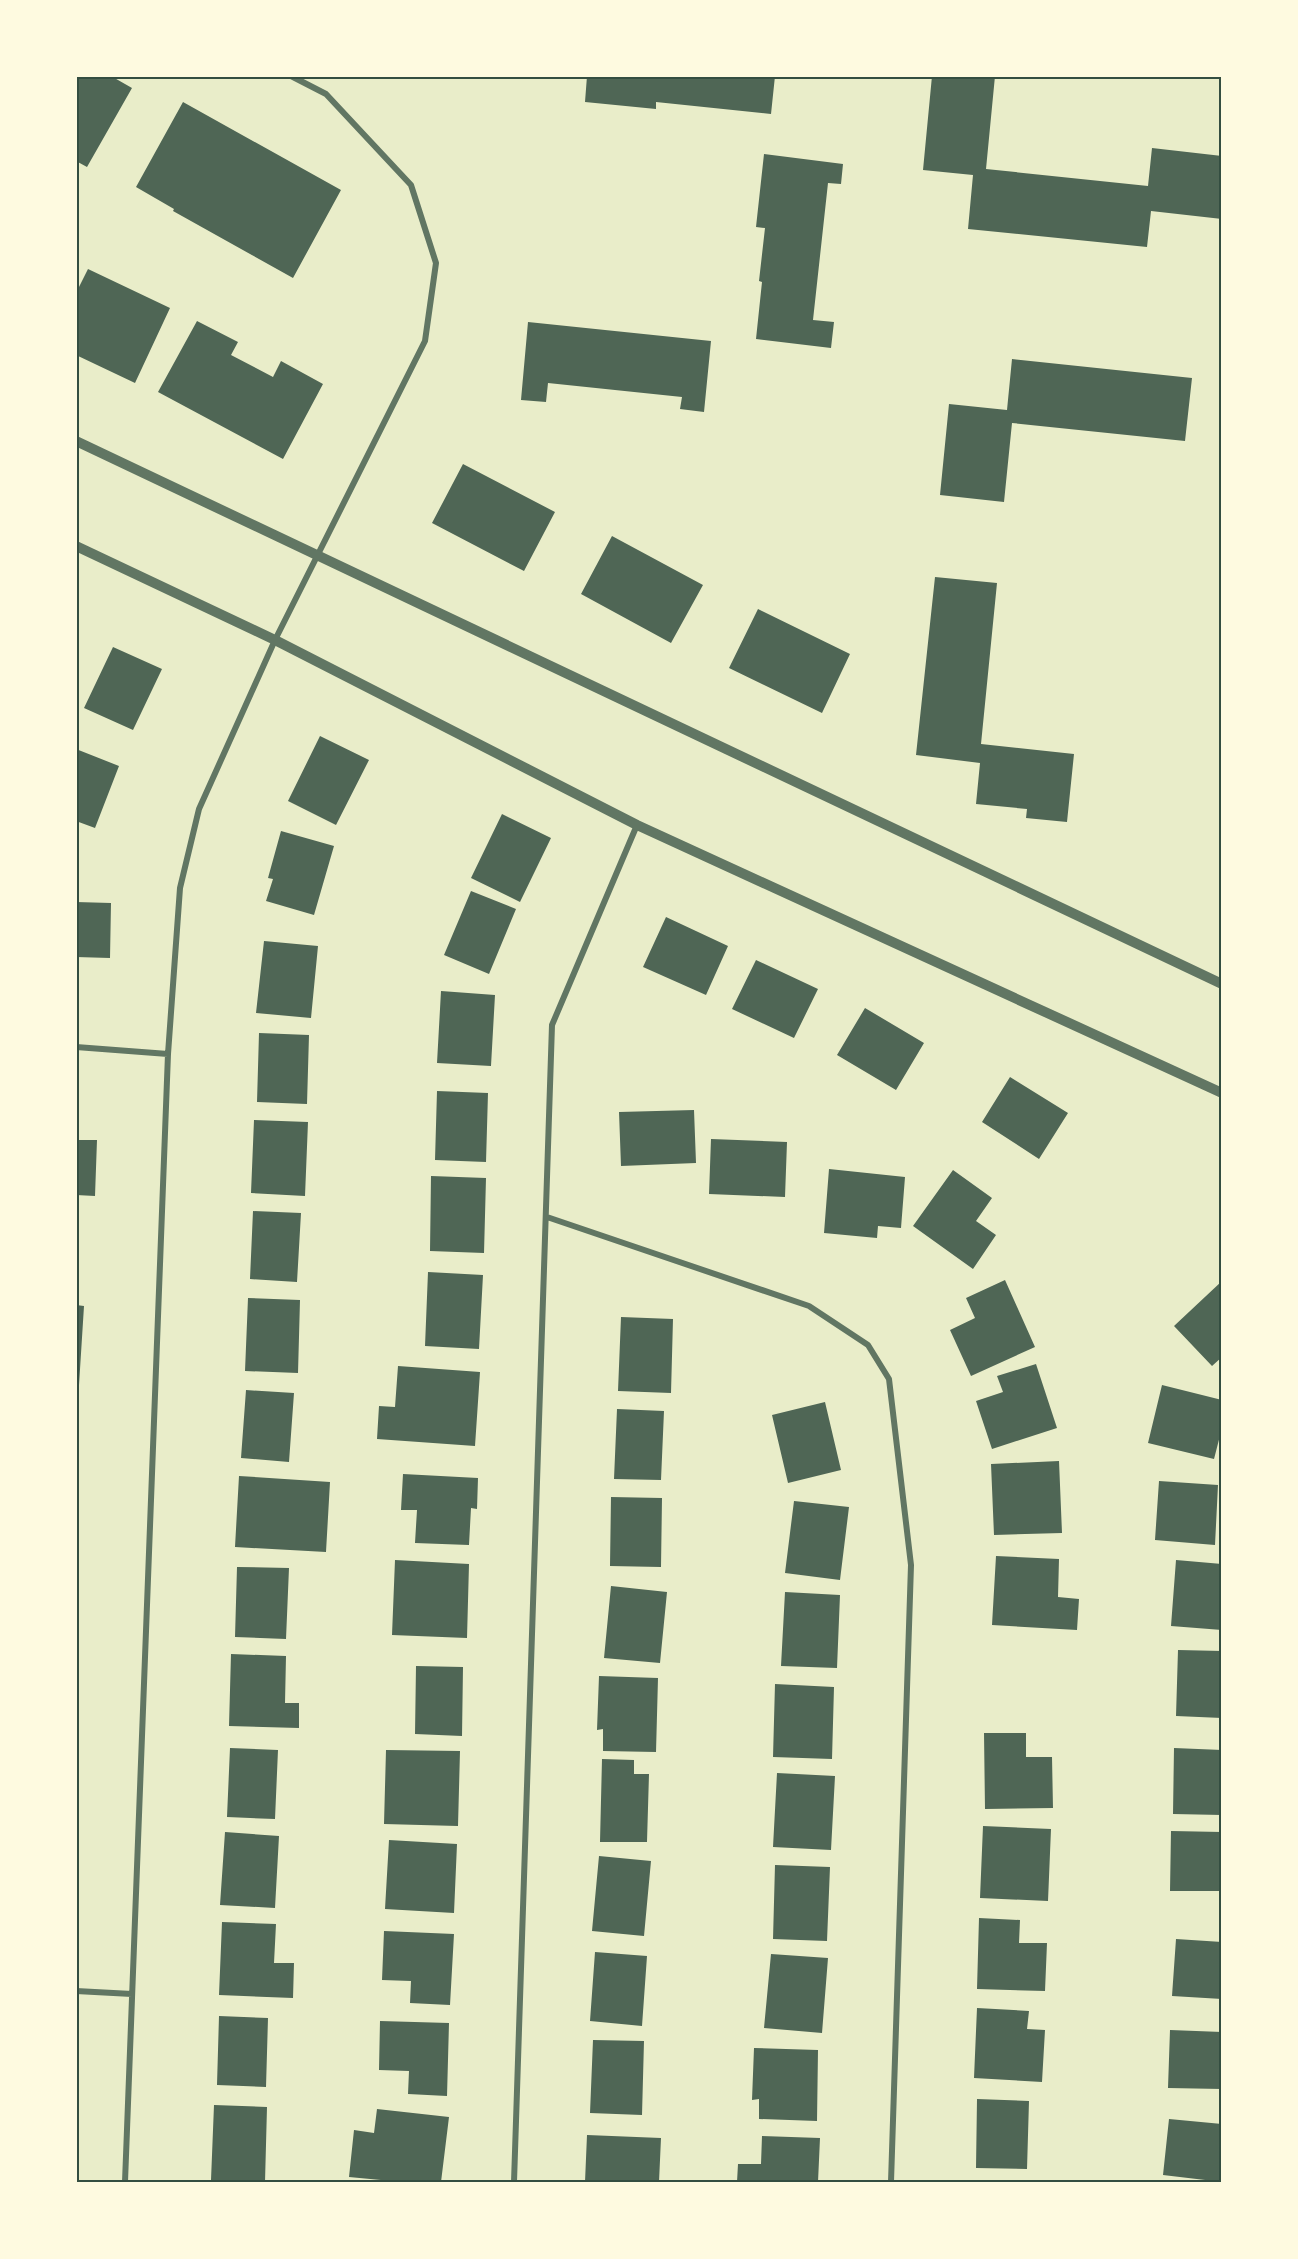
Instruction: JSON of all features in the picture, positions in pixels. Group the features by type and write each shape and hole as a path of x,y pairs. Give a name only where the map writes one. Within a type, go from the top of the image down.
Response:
{"street":[{"path":"125,2182 168,1054 180,888 199,810 275,640 425,341 436,263 411,185 326,94 291,76"},
{"path":"76,441 1221,984"},
{"path":"76,546 275,640 637,825 1221,1093"},
{"path":"514,2182 552,1025 637,825"},
{"path":"76,1047 168,1054"},
{"path":"547,1216 809,1306 868,1345 889,1379 911,1565 891,2182"},
{"path":"76,1991 132,1994"}],"building":[{"path":"76,76 111,76 132,88 87,167 76,161"},
{"path":"587,76 775,76 771,114 656,102 656,109 585,102"},
{"path":"932,76 995,76 986,169 1148,186 1152,148 1222,156 1222,219 1151,211 1147,247 968,229 973,175 923,170"},
{"path":"183,102 341,190 293,278 173,211 174,209 136,187"},
{"path":"764,154 843,164 841,184 828,183 813,320 834,322 831,348 756,339 765,228 756,227"},
{"path":"88,269 170,308 135,383 76,355 76,293"},
{"path":"197,321 238,342 231,355 273,377 281,361 323,384 283,459 158,392"},
{"path":"528,322 711,341 704,412 680,409 682,397 548,383 546,402 521,400"},
{"path":"1012,359 1192,378 1185,441 1012,423 1004,502 940,495 949,404 1007,410"},
{"path":"463,464 555,512 524,571 432,523"},
{"path":"612,536 703,585 671,643 581,594"},
{"path":"935,577 997,583 981,744 1074,754 1067,822 1026,818 1027,809 976,804 980,763 916,755"},
{"path":"758,609 850,654 822,713 729,668"},
{"path":"113,647 162,669 133,730 84,708"},
{"path":"320,736 369,760 336,825 288,801"},
{"path":"76,749 119,766 95,828 76,821"},
{"path":"502,814 551,838 520,902 471,878"},
{"path":"281,831 334,846 314,915 266,901 273,879 268,878"},
{"path":"471,891 516,909 489,974 444,955"},
{"path":"76,902 111,903 110,958 76,957"},
{"path":"666,917 728,946 706,995 643,967"},
{"path":"264,941 318,946 311,1018 256,1013"},
{"path":"756,960 818,989 794,1038 732,1009"},
{"path":"441,991 495,995 491,1066 437,1063"},
{"path":"865,1008 924,1043 896,1090 837,1055"},
{"path":"259,1033 309,1035 307,1104 257,1102"},
{"path":"1010,1077 1068,1113 1039,1159 982,1122"},
{"path":"437,1091 488,1093 486,1162 435,1160"},
{"path":"694,1110 696,1163 621,1166 619,1112"},
{"path":"254,1120 308,1122 305,1196 251,1193"},
{"path":"711,1139 787,1142 785,1197 709,1194"},
{"path":"76,1140 97,1140 95,1196 76,1195"},
{"path":"829,1169 905,1177 901,1228 878,1226 877,1238 824,1233"},
{"path":"953,1170 992,1198 976,1221 996,1235 973,1269 913,1226"},
{"path":"431,1176 486,1178 484,1253 430,1251"},
{"path":"253,1211 301,1213 297,1282 250,1279"},
{"path":"428,1272 483,1275 479,1349 425,1346"},
{"path":"1005,1280 1035,1347 971,1376 950,1330 975,1318 966,1298"},
{"path":"1222,1281 1222,1357 1212,1366 1174,1326"},
{"path":"248,1298 300,1300 298,1373 245,1371"},
{"path":"76,1305 84,1306 79,1385 76,1385"},
{"path":"621,1317 673,1319 671,1393 618,1391"},
{"path":"1036,1364 1057,1428 992,1449 976,1401 1003,1392 997,1376"},
{"path":"398,1366 480,1372 475,1446 377,1439 379,1406 395,1407"},
{"path":"1162,1385 1222,1400 1222,1428 1214,1459 1148,1443"},
{"path":"246,1390 294,1393 289,1462 241,1458"},
{"path":"825,1402 841,1470 788,1483 772,1415"},
{"path":"617,1409 664,1411 661,1480 614,1479"},
{"path":"1059,1461 1062,1533 994,1535 991,1464"},
{"path":"403,1474 478,1478 477,1509 471,1508 469,1545 415,1543 417,1510 401,1510"},
{"path":"239,1476 330,1482 326,1552 235,1547"},
{"path":"1159,1481 1218,1485 1215,1545 1155,1540"},
{"path":"611,1497 662,1498 661,1567 610,1566"},
{"path":"794,1501 849,1507 840,1580 785,1573"},
{"path":"996,1556 1059,1559 1058,1597 1079,1599 1077,1630 992,1625"},
{"path":"395,1560 469,1564 467,1638 392,1635"},
{"path":"1176,1560 1222,1564 1222,1630 1171,1626"},
{"path":"237,1567 289,1568 286,1639 235,1637"},
{"path":"611,1586 667,1592 660,1663 604,1658"},
{"path":"785,1592 840,1595 837,1668 781,1666"},
{"path":"1178,1650 1222,1651 1222,1718 1176,1716"},
{"path":"231,1654 286,1656 285,1703 299,1703 299,1728 229,1726"},
{"path":"416,1666 463,1667 462,1736 415,1734"},
{"path":"599,1676 658,1678 656,1752 603,1751 603,1729 597,1730"},
{"path":"775,1684 834,1687 832,1759 773,1757"},
{"path":"984,1733 1026,1733 1026,1757 1052,1757 1053,1808 985,1809"},
{"path":"230,1748 278,1750 275,1819 227,1817"},
{"path":"1174,1748 1222,1750 1222,1815 1173,1814"},
{"path":"386,1750 460,1751 458,1826 384,1824"},
{"path":"602,1759 634,1760 634,1774 649,1774 647,1842 600,1842"},
{"path":"777,1773 835,1776 831,1850 773,1847"},
{"path":"983,1826 1051,1829 1048,1901 980,1898"},
{"path":"1171,1831 1222,1832 1222,1891 1170,1891"},
{"path":"225,1832 279,1836 275,1908 220,1905"},
{"path":"389,1840 457,1844 454,1913 385,1909"},
{"path":"599,1856 651,1861 644,1936 592,1931"},
{"path":"775,1865 830,1867 827,1941 773,1939"},
{"path":"979,1918 1020,1920 1019,1943 1047,1943 1045,1991 977,1989"},
{"path":"222,1922 276,1924 274,1963 294,1963 293,1998 219,1995"},
{"path":"384,1931 454,1934 450,2005 410,2003 411,1981 382,1980"},
{"path":"1176,1939 1222,1942 1222,1999 1172,1996"},
{"path":"595,1952 647,1956 642,2026 590,2021"},
{"path":"771,1954 828,1958 822,2033 764,2028"},
{"path":"977,2008 1029,2011 1027,2029 1045,2030 1042,2082 974,2078"},
{"path":"219,2016 268,2018 266,2087 217,2085"},
{"path":"380,2021 449,2023 447,2096 408,2094 409,2071 379,2070"},
{"path":"1170,2030 1222,2032 1222,2089 1168,2088"},
{"path":"593,2040 644,2041 642,2115 590,2113"},
{"path":"754,2048 818,2050 817,2121 759,2119 759,2099 752,2100"},
{"path":"977,2099 1029,2101 1027,2169 976,2168"},
{"path":"214,2105 267,2107 265,2182 211,2180"},
{"path":"377,2109 449,2117 441,2182 402,2182 349,2177 354,2130 374,2133"},
{"path":"1169,2119 1222,2124 1222,2182 1163,2175"},
{"path":"587,2135 661,2138 659,2182 585,2182"},
{"path":"762,2136 820,2138 818,2182 737,2182 738,2164 761,2164"}]}
